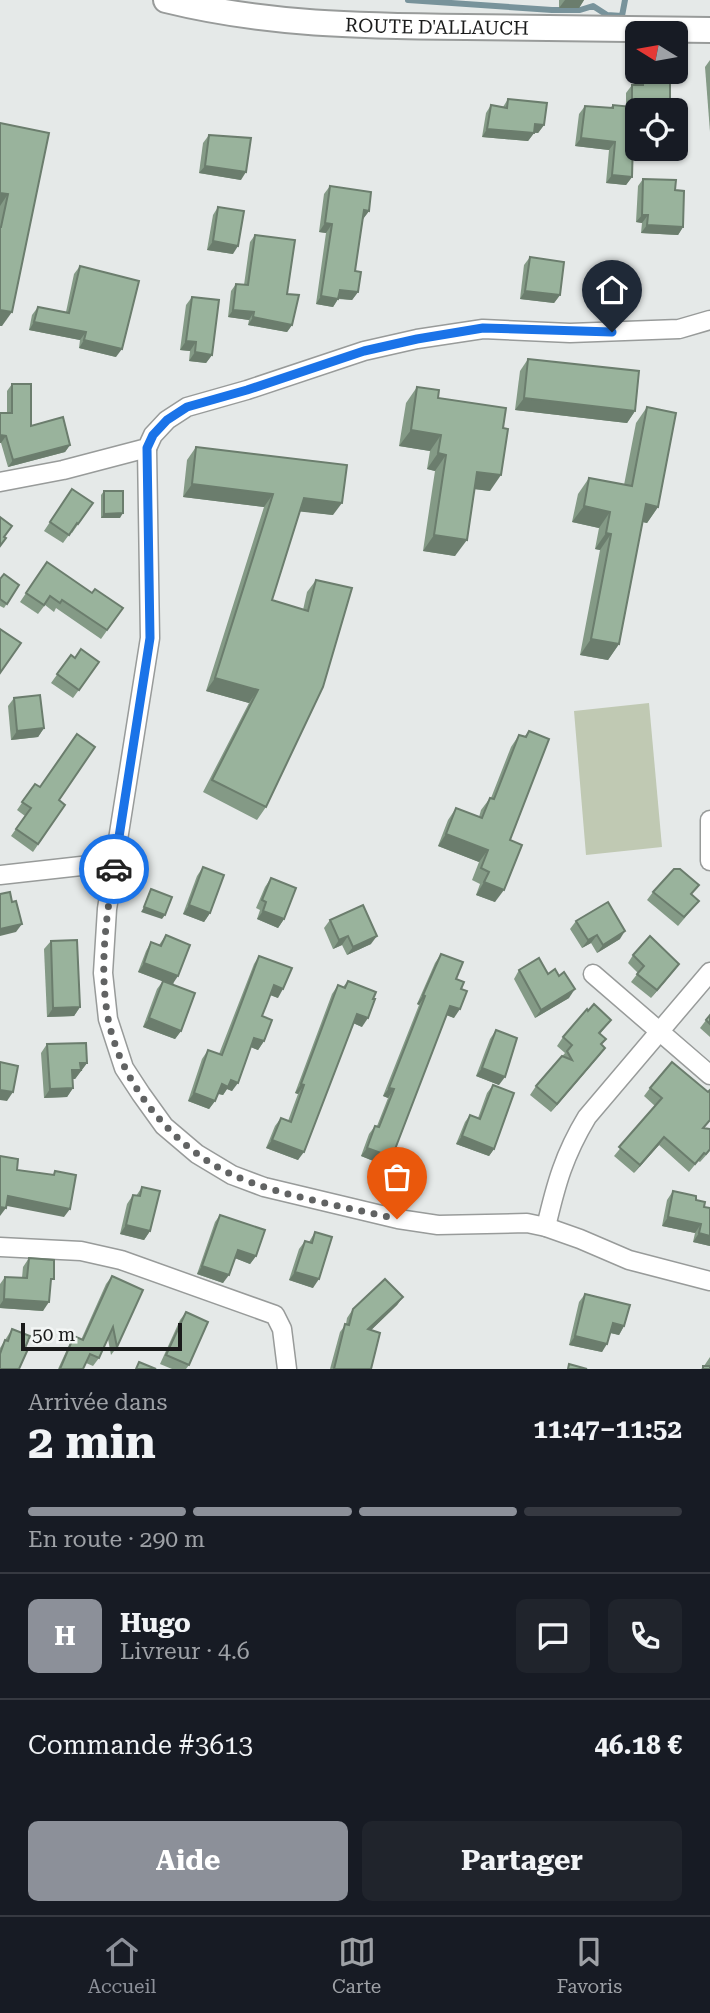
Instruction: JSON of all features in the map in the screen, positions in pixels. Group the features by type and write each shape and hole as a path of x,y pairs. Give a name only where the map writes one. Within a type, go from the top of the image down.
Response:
{"main road":[{"name":"ROUTE D'ALLAUCH","path":"166,0 211,11 360,26 710,30"}],"street":[{"path":"710,320 679,329 612,332 483,328 408,341 364,351 187,407 167,420 153,435 147,448 150,638 107,909 103,973 108,1019 124,1068 164,1126 189,1147 232,1175 264,1187 385,1216 438,1225 527,1223 546,1227 580,1238 629,1260 710,1281"},
{"path":"0,482 63,470 147,448"},
{"path":"710,820 710,861"},
{"path":"0,875 114,864"},
{"path":"546,1227 560,1170 587,1117 710,972"},
{"path":"593,974 710,1075"},
{"path":"0,1247 81,1251 121,1260 275,1315 282,1329 287,1369"}],"green space":[{"path":"649,703 662,847 586,855 574,711"}],"building":[{"path":"670,84 670,98 632,98 632,85"},
{"path":"508,99 547,103 544,125 535,124 534,133 487,129 491,105 507,108"},
{"path":"613,105 625,106 625,161 632,161 632,177 612,175 615,142 581,138 585,106 613,108"},
{"path":"0,123 49,133 12,312 0,310 0,227 8,194 0,193"},
{"path":"209,135 251,138 246,172 205,166"},
{"path":"643,179 676,180 675,190 684,191 683,227 647,225 648,215 642,215"},
{"path":"330,186 371,192 369,211 364,210 355,271 361,272 358,292 340,290 338,299 321,296 332,224 325,223"},
{"path":"218,207 244,211 238,246 213,241"},
{"path":"255,235 295,240 287,294 299,295 292,325 253,317 254,312 233,310 236,284 248,285"},
{"path":"530,257 564,262 560,295 525,291"},
{"path":"80,266 139,281 122,349 84,340 86,332 34,322 38,307 69,313"},
{"path":"192,297 219,300 212,355 195,352 196,342 186,341"},
{"path":"528,359 639,371 635,411 524,398"},
{"path":"12,384 31,384 31,426 63,417 70,445 13,460 6,436 0,435 0,413 12,413"},
{"path":"417,387 439,390 438,398 506,408 503,428 508,429 501,475 477,472 467,540 434,535 446,455 438,453 441,435 411,430"},
{"path":"647,407 676,413 658,507 646,504 619,644 591,639 611,534 606,533 610,512 584,506 589,478 632,486"},
{"path":"196,447 347,465 342,503 304,498 272,600 308,611 316,580 352,588 323,687 266,807 212,780 258,690 215,678 273,494 192,484"},
{"path":"72,489 93,503 69,535 50,522"},
{"path":"104,491 123,491 123,513 104,514"},
{"path":"0,517 12,526 0,546"},
{"path":"47,562 92,593 95,589 123,608 107,630 62,600 60,603 50,596 44,605 26,593"},
{"path":"4,574 19,585 7,604 0,599 0,579"},
{"path":"0,629 21,643 0,673"},
{"path":"81,649 99,662 79,690 57,674 71,655 75,658"},
{"path":"40,695 44,728 17,731 14,698"},
{"path":"529,731 549,739 510,840 522,845 504,890 484,882 489,872 481,868 488,850 446,834 456,808 482,818 490,798 494,799 519,735 526,737"},
{"path":"77,734 95,747 59,800 65,805 38,844 16,829 31,808 22,802 35,784 40,787"},
{"path":"203,867 224,875 210,913 189,905"},
{"path":"674,869 680,869 699,885 691,894 699,901 684,917 653,892"},
{"path":"271,878 296,888 284,919 263,911 266,902 262,900"},
{"path":"151,889 172,897 165,915 144,907"},
{"path":"10,892 12,902 16,901 22,924 0,929 0,894"},
{"path":"608,902 625,931 603,945 597,935 588,940 576,921"},
{"path":"363,905 377,936 353,947 348,936 339,940 330,920"},
{"path":"166,935 190,945 178,976 144,963 151,942 161,946"},
{"path":"650,936 679,964 657,990 637,974 644,966 633,955"},
{"path":"77,940 80,1007 53,1008 51,941"},
{"path":"441,954 463,962 456,979 464,982 461,989 467,991 460,1009 450,1006 392,1157 367,1148 375,1126 379,1127 394,1089 389,1088"},
{"path":"259,956 292,968 283,989 274,985 262,1016 272,1020 264,1041 254,1038 238,1083 231,1080 228,1087 222,1084 215,1101 194,1093 208,1050 222,1055"},
{"path":"539,958 548,974 555,969 559,976 564,972 575,989 541,1010 519,970"},
{"path":"163,981 195,993 181,1031 149,1018"},
{"path":"348,981 376,992 375,999 368,1018 357,1014 304,1152 272,1140 281,1118 291,1122 304,1085 301,1084 338,985 345,988"},
{"path":"594,1004 611,1020 599,1033 606,1039 601,1044 605,1048 557,1104 536,1086 562,1056 572,1060 567,1051 572,1045 563,1037"},
{"path":"496,1030 517,1038 505,1077 482,1068"},
{"path":"86,1043 87,1063 80,1063 81,1070 72,1070 73,1088 50,1089 47,1044"},
{"path":"0,1062 18,1066 13,1092 0,1090"},
{"path":"672,1062 708,1092 710,1090 710,1120 703,1128 710,1129 710,1149 695,1164 664,1137 640,1165 619,1147 662,1098 650,1088"},
{"path":"493,1085 514,1093 494,1149 462,1136 470,1115 480,1119"},
{"path":"0,1156 18,1159 17,1170 54,1175 55,1171 76,1175 70,1209 8,1196 6,1208 0,1207"},
{"path":"142,1187 160,1191 150,1231 126,1225 133,1195 140,1196"},
{"path":"673,1191 696,1196 696,1200 705,1202 704,1207 710,1208 710,1236 699,1233 701,1224 668,1217"},
{"path":"220,1215 265,1230 256,1256 238,1250 229,1275 202,1266"},
{"path":"315,1232 332,1237 319,1279 295,1272 305,1241 312,1243"},
{"path":"29,1258 54,1260 54,1279 51,1279 49,1302 4,1299 5,1277 27,1278"},
{"path":"112,1276 143,1290 117,1347 113,1327 99,1358 90,1354 83,1369 60,1369 74,1336 83,1340"},
{"path":"385,1279 403,1297 368,1329 380,1333 371,1369 334,1369 345,1324 349,1325 353,1309"},
{"path":"585,1294 630,1305 624,1326 613,1323 607,1344 575,1336"},
{"path":"186,1312 208,1322 189,1365 166,1355"},
{"path":"12,1329 30,1336 25,1348 28,1349 19,1369 0,1369 0,1354"},
{"path":"139,1362 156,1369 136,1369"},
{"path":"569,1364 587,1369 568,1369"}],"waterway":[{"path":"408,0 552,10 580,10 593,6 607,15 622,16 625,0"}],"way so far":[{"path":"114,869 107,909 103,973 108,1019 124,1068 164,1126 197,1154 232,1175 264,1187 397,1219"}],"route":[{"path":"114,869 150,638 146,496 147,448 153,435 167,420 187,407 364,351 417,339 483,328 570,333 612,332"}]}
